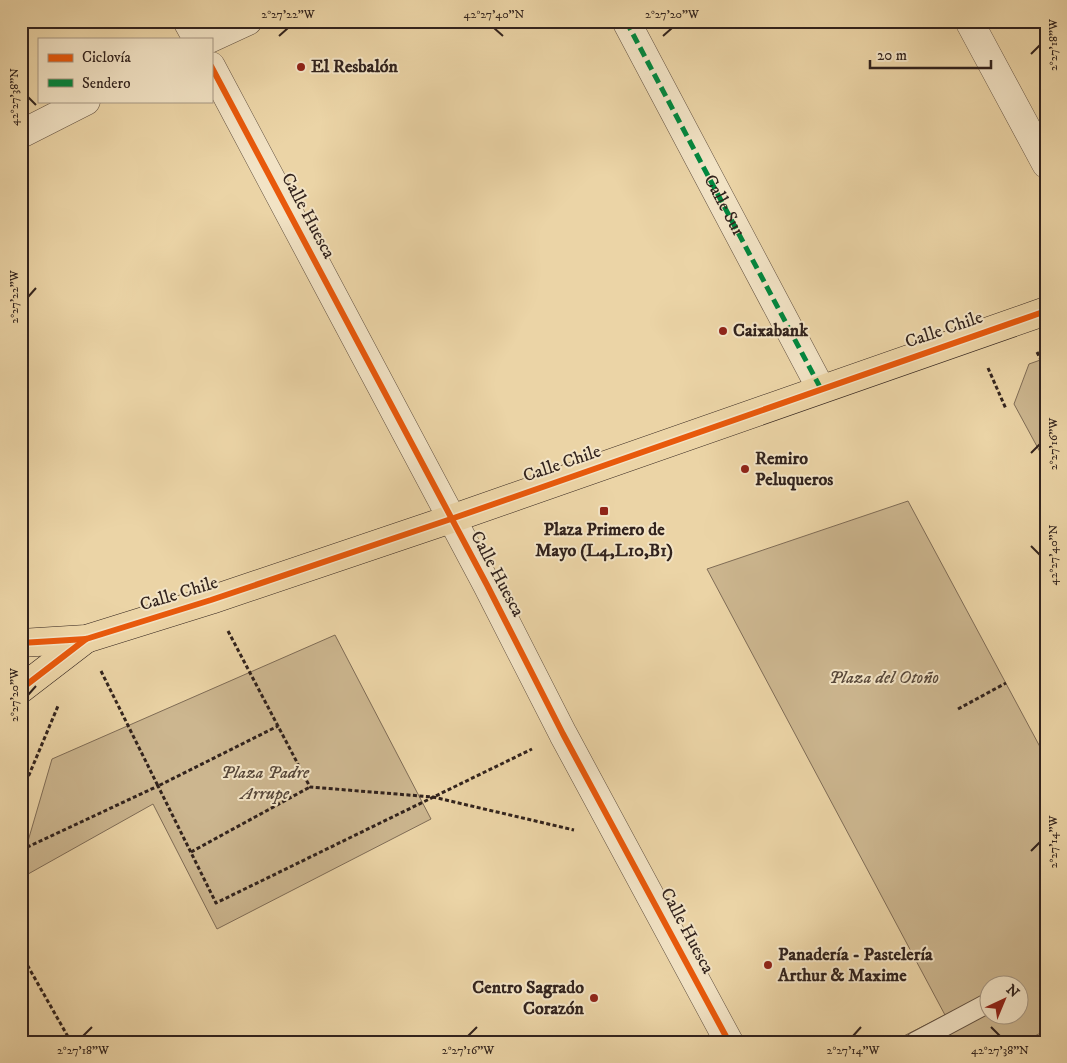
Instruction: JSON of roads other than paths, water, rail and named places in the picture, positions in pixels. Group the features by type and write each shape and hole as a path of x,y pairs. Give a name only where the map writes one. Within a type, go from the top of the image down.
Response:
{"main road":[{"name":"Calle Chile","path":"21,644 86,639 211,600 452,519 1046,311"},
{"name":"Calle Chile","path":"21,689 86,639"}],"street":[{"path":"187,21 196,38"},
{"path":"211,38 248,21"},
{"name":"Calle Sur","path":"626,21 820,389"},
{"path":"969,21 1046,164"},
{"name":"Calle Huesca","path":"212,68 487,585 563,734 729,1042"},
{"path":"21,134 84,102"}],"lane":[{"path":"915,1042 980,1007"}],"place":[{"name":"El Resbalón","path":"301,67"},
{"name":"Caixabank","path":"723,331"},
{"name":"Remiro Peluqueros","path":"745,469"},
{"name":"Plaza Primero de Mayo (L4,L10,B1)","path":"604,511"},
{"name":"Panadería - Pastelería Arthur & Maxime","path":"768,965"},
{"name":"Centro Sagrado Corazón","path":"594,998"}],"park label":[{"name":"Plaza del Otoño","path":"884,678"},
{"name":"Plaza Padre Arrupe","path":"265,783"}]}
